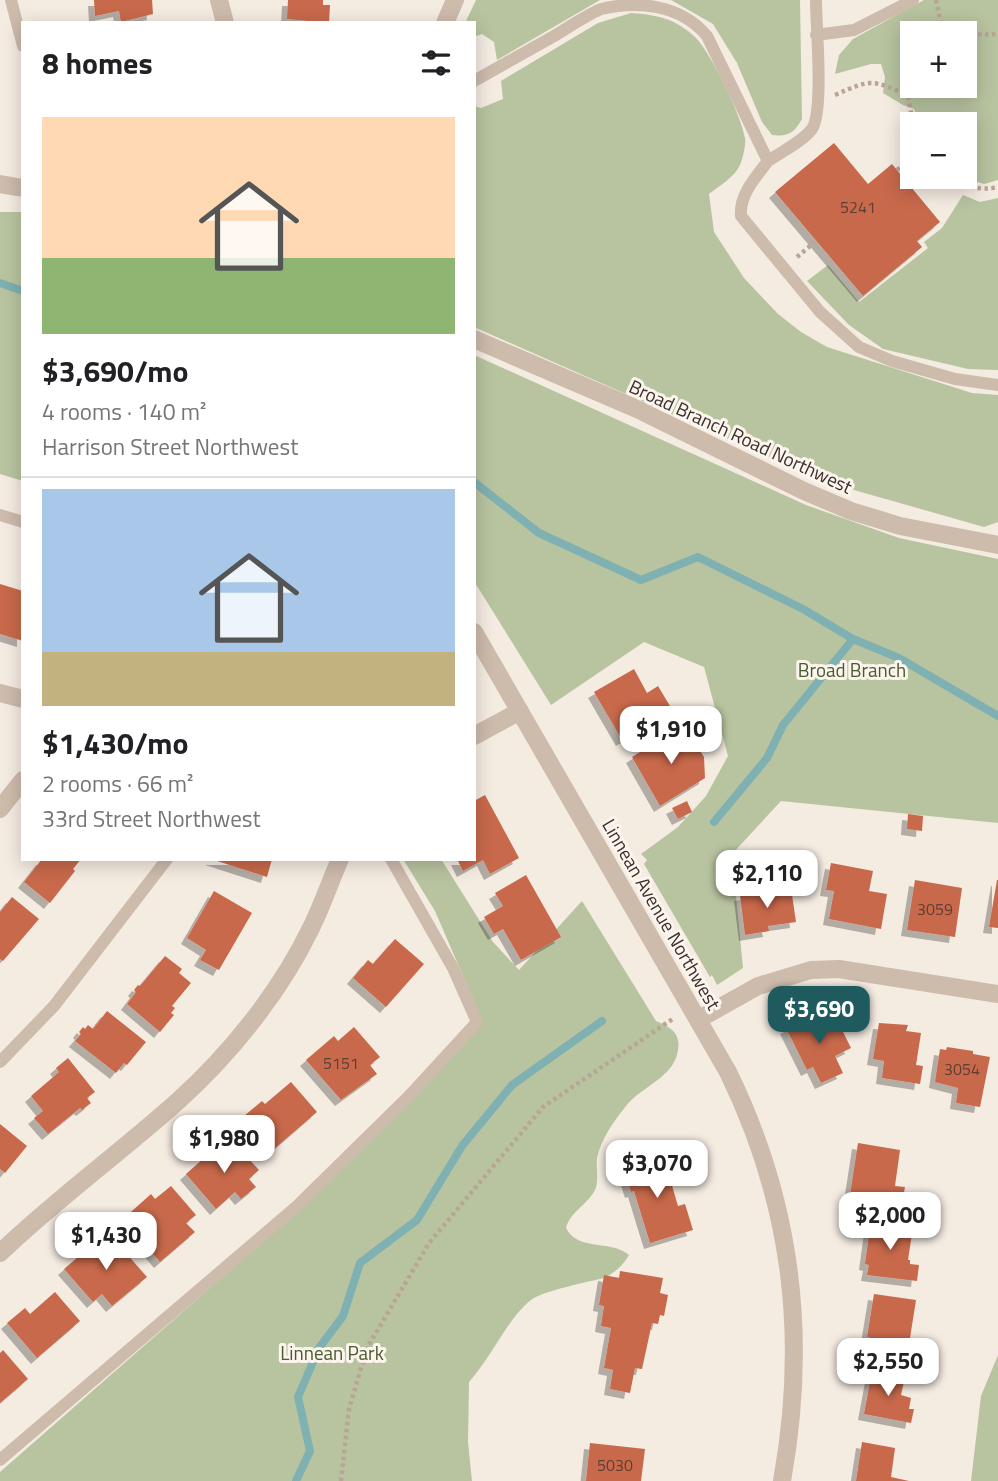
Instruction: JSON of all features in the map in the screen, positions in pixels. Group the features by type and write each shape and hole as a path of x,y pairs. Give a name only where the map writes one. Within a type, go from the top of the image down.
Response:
{"street":[{"path":"219,0 224,21"},
{"path":"445,21 455,0"},
{"path":"0,184 21,188"},
{"name":"Broad Branch Road Northwest","path":"476,340 637,409 804,491 851,511 900,526 998,545"},
{"name":"Linnean Avenue Northwest","path":"476,635 699,1019 750,1119 774,1193 792,1296 795,1354 792,1417 782,1481"},
{"path":"0,693 21,698"},
{"path":"476,735 520,711"},
{"path":"0,809 21,783"},
{"path":"0,1253 64,1194 178,1100 224,1054 264,1003 294,957 310,929 339,861"},
{"path":"699,1019 758,986 811,970 858,972 998,994"}],"lane":[{"path":"11,0 21,38"},
{"path":"816,0 818,102 814,127 768,160 743,198 741,216 820,312 859,347 892,361 955,379 998,385"},
{"path":"816,35 854,30 913,0"},
{"path":"476,81 602,8 629,2 651,2 678,10 696,22 707,36 768,160"},
{"path":"0,515 21,521"},
{"path":"0,1062 54,1006 165,861"},
{"path":"0,1460 297,1206 409,1096 477,1022 453,968 392,861"}],"path":[{"path":"936,0 940,21"},
{"path":"977,35 998,34"},
{"path":"818,102 863,83 877,83 900,93"},
{"path":"977,188 986,190 998,187"},
{"path":"796,258 817,241"},
{"path":"341,1481 349,1409 367,1348 429,1243 543,1107 676,1017"}],"green space":[{"path":"476,0 600,0 497,60 494,42 482,34 476,36 476,21 466,21"},
{"path":"671,0 800,0 802,119 793,131 786,135 772,135 762,122 737,63 713,24"},
{"path":"924,0 998,0 998,180 984,184 977,182 977,112 915,112 883,93 885,77 881,64 871,64 835,74 839,55 853,39"},
{"path":"631,13 665,19 695,37 709,56 738,115 745,138 738,169 709,194 714,232 744,278 778,314 827,347 972,393 998,395 998,522 984,527 854,490 771,458 476,328 476,107 481,108 503,99 501,81 598,23"},
{"path":"963,195 980,202 998,198 998,370 968,369 883,349 849,325 807,281 828,265 859,302 928,248 924,242 942,228"},
{"path":"0,212 21,212 21,480 0,474"},
{"name":"Broad Branch","path":"476,356 806,505 899,538 998,559 998,823 781,801 732,854 743,968 717,985 644,864 647,860 641,854 678,827 706,796 728,756 704,667 644,642 551,705 476,584"},
{"name":"Linnean Park","path":"404,861 442,861 493,942 519,970 582,901 656,1021 673,1030 678,1039 676,1058 667,1072 632,1100 613,1124 597,1158 595,1190 571,1217 566,1228 578,1240 613,1247 629,1255 618,1269 604,1278 555,1290 531,1300 515,1317 469,1382 468,1442 472,1481 0,1481 0,1472 291,1217 479,1013 435,911"},
{"path":"998,1355 998,1481 971,1481 981,1396"}],"building":[{"path":"94,0 152,0 153,14 125,21 121,21 119,11 95,16"},
{"path":"288,0 323,0 323,5 330,5 329,21 287,19"},
{"path":"834,143 868,184 892,164 900,174 900,189 913,189 940,222 917,241 922,247 863,296 775,192"},
{"path":"0,584 21,590 21,640 0,634"},
{"path":"634,669 647,693 658,686 673,711 622,740 594,692"},
{"path":"681,727 695,752 699,749 704,757 705,778 660,806 632,757"},
{"path":"485,795 519,858 490,874 483,860 463,871 458,861 476,861 476,800"},
{"path":"687,801 692,812 678,819 672,808"},
{"path":"908,814 923,816 922,831 907,829"},
{"path":"40,861 79,861 73,869 75,871 50,903 24,882"},
{"path":"217,861 271,861 267,877"},
{"path":"831,863 873,871 869,891 887,894 881,929 829,919 834,891 826,890"},
{"path":"526,875 561,937 521,960 503,929 494,934 484,917 503,906 495,893"},
{"path":"915,880 962,888 955,937 907,930"},
{"path":"998,880 998,928 989,927"},
{"path":"791,888 796,922 768,926 769,931 745,935 740,895"},
{"path":"214,891 252,913 219,970 200,960 206,950 187,938"},
{"path":"12,897 39,919 3,961 0,959 0,912"},
{"path":"395,939 424,964 386,1007 353,978 368,960 373,964"},
{"path":"165,956 182,969 179,973 191,983 172,1006 175,1008 171,1013 174,1015 160,1032 127,1004 136,992 134,990"},
{"path":"107,1011 146,1042 127,1065 124,1063 116,1073 75,1041 83,1027 85,1029 88,1025 93,1029"},
{"path":"818,1013 827,1030 839,1024 851,1048 835,1056 843,1073 821,1083 813,1067 807,1070 786,1028"},
{"path":"879,1023 908,1025 906,1031 921,1033 916,1065 923,1066 920,1084 882,1078 884,1061 873,1059"},
{"path":"354,1027 380,1057 370,1065 377,1074 341,1100 306,1060 334,1036 338,1041"},
{"path":"947,1047 990,1057 980,1107 956,1103 958,1088 935,1082 940,1049 946,1050"},
{"path":"68,1058 95,1092 87,1098 91,1103 82,1110 80,1108 48,1134 34,1118 43,1111 31,1096 59,1072 56,1068"},
{"path":"291,1082 317,1112 273,1150 244,1116 262,1101 265,1104"},
{"path":"0,1124 27,1146 5,1173 0,1169"},
{"path":"233,1142 259,1170 249,1179 256,1187 241,1199 235,1192 216,1209 186,1174 213,1150 217,1156"},
{"path":"858,1143 900,1150 895,1186 905,1187 902,1204 850,1195"},
{"path":"663,1155 678,1206 685,1204 693,1230 650,1243 634,1191 631,1192 623,1167"},
{"path":"171,1186 196,1215 186,1223 195,1232 160,1262 123,1219 151,1194 155,1199"},
{"path":"871,1220 913,1227 908,1260 910,1264 919,1265 917,1281 867,1275 869,1265 865,1264"},
{"path":"111,1236 147,1277 112,1306 102,1294 93,1302 64,1269 92,1245 95,1250"},
{"path":"620,1271 663,1278 660,1293 668,1295 664,1316 660,1315 658,1324 652,1323 642,1369 635,1368 630,1393 610,1389 613,1370 604,1368 611,1328 601,1326 604,1306 599,1305 604,1275 619,1278"},
{"path":"55,1292 80,1321 37,1358 7,1323 25,1308 30,1314"},
{"path":"874,1294 916,1300 910,1338 921,1339 918,1356 869,1349 871,1338 867,1337"},
{"path":"3,1350 28,1379 0,1403 0,1353"},
{"path":"872,1371 905,1377 901,1395 911,1398 909,1409 914,1409 911,1423 864,1414"},
{"path":"862,1442 895,1448 891,1477 909,1481 856,1481"},
{"path":"590,1443 645,1449 641,1481 586,1481"}],"waterway":[{"name":"Broad Branch","path":"0,283 21,290"},
{"name":"Broad Branch","path":"476,484 539,533 641,580 698,557 803,609 853,639 899,658 998,716"},
{"path":"714,822 767,758 783,725 853,639"},
{"path":"296,1481 310,1451 298,1397 319,1348 343,1316 360,1263 417,1220 462,1146 512,1085 602,1021"}]}
